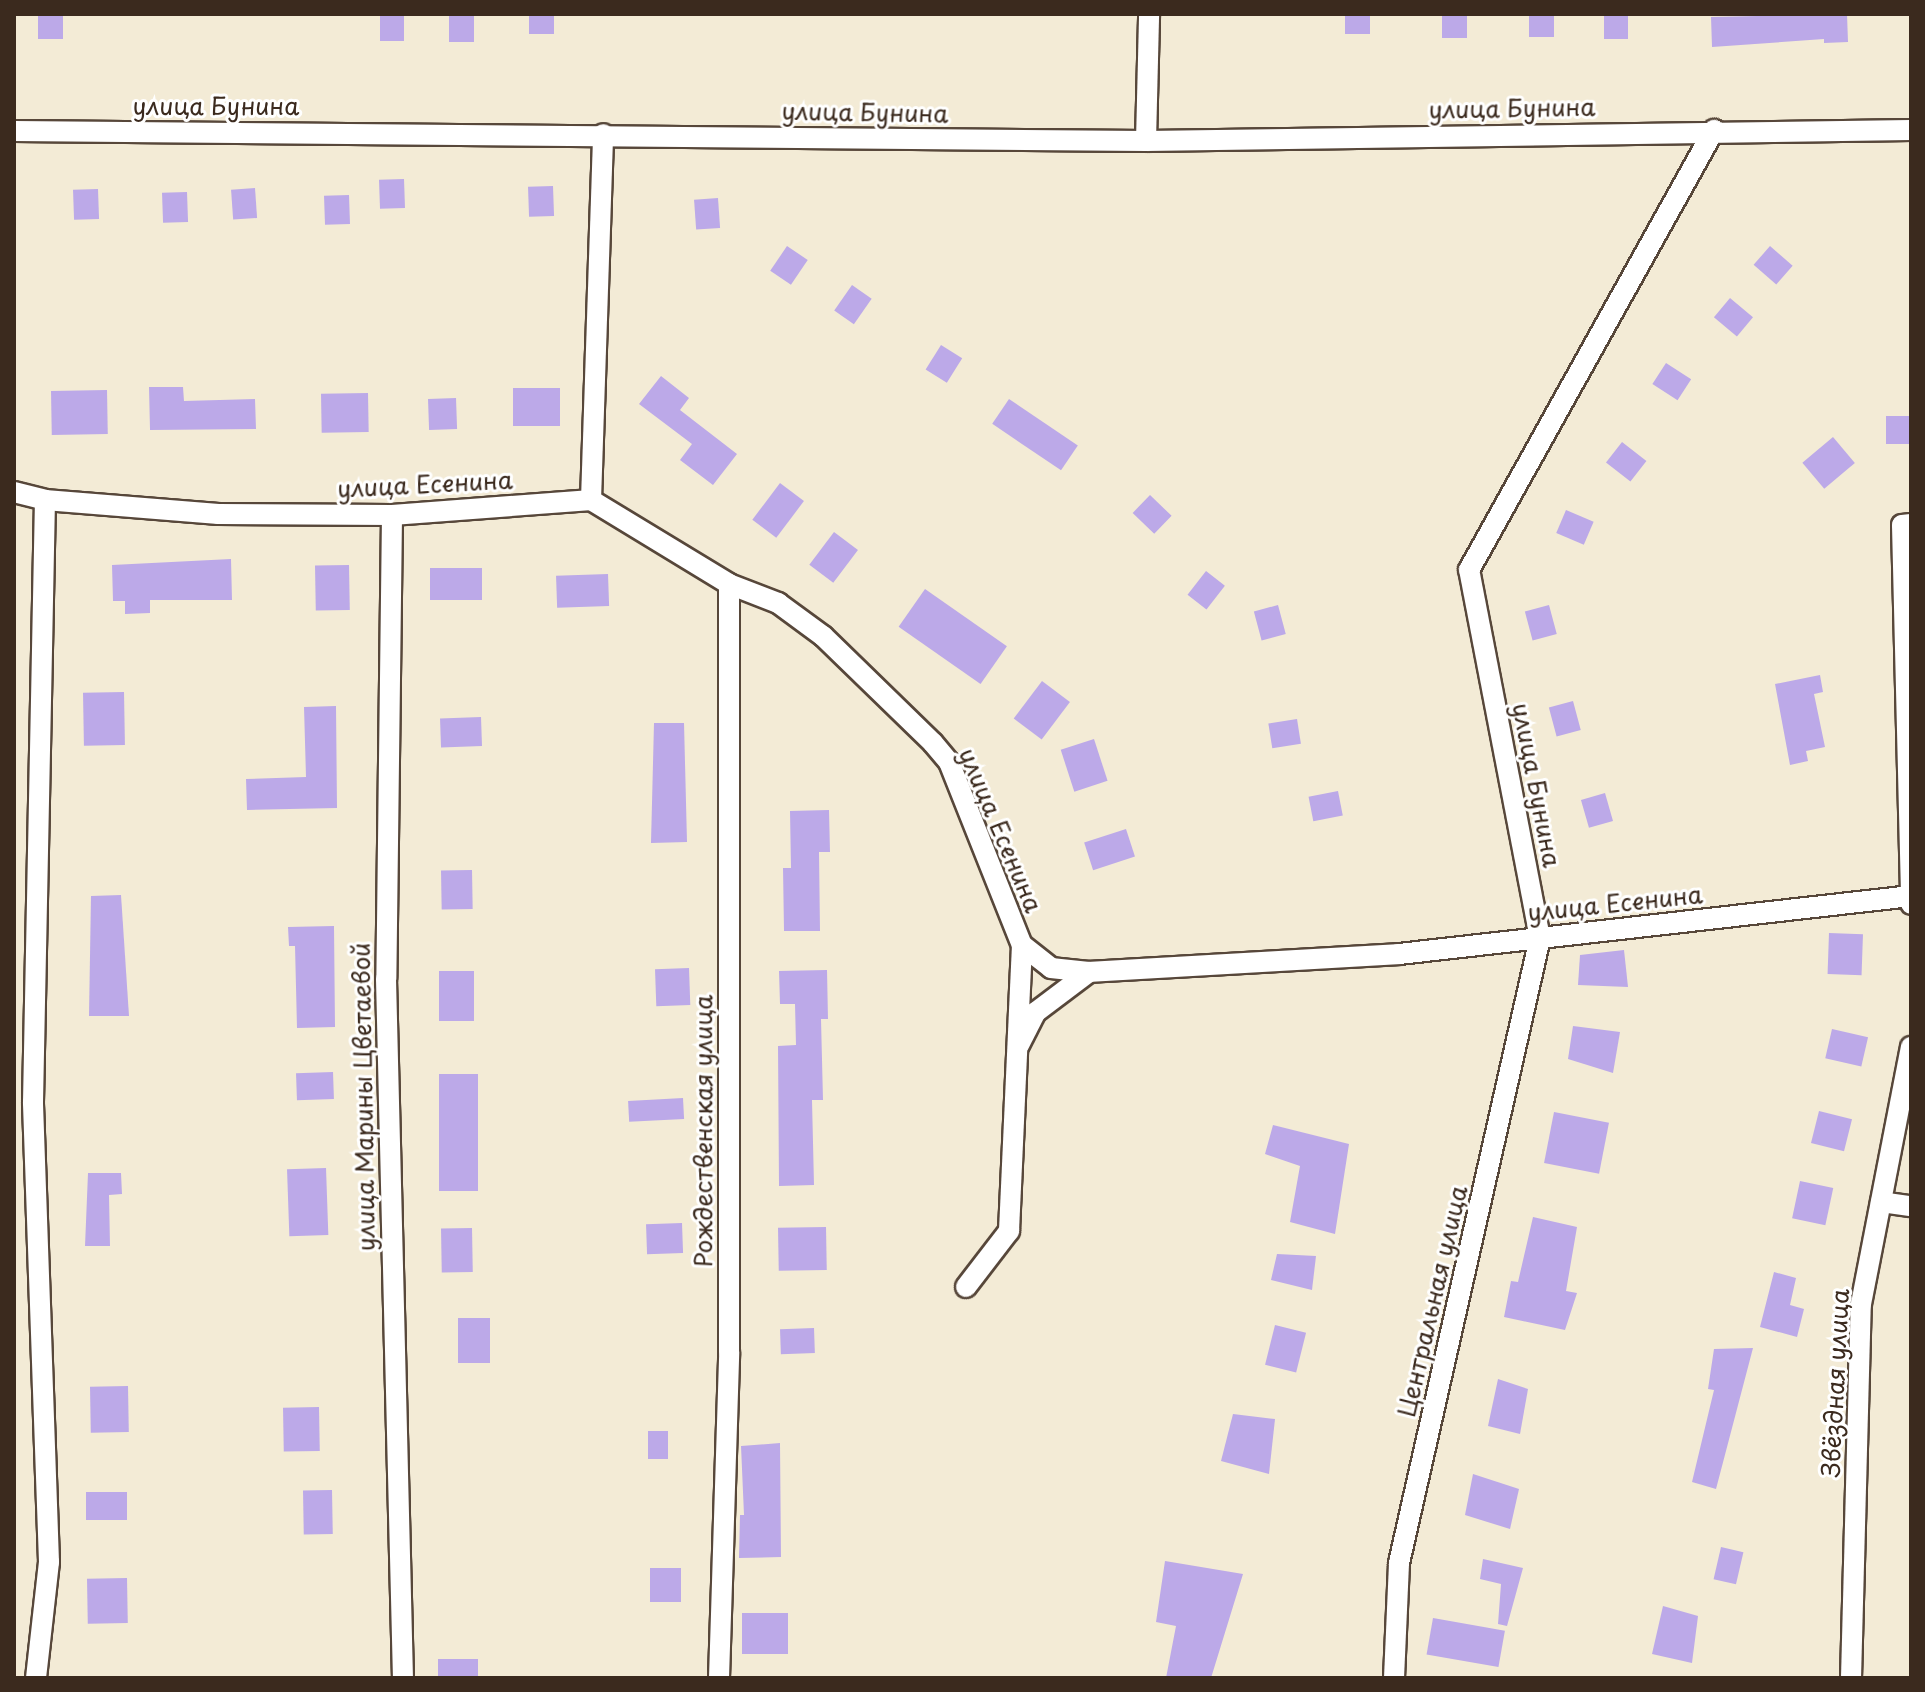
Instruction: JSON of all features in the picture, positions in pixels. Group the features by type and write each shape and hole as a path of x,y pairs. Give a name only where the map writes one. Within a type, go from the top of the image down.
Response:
{"street":[{"path":"1146,141 1149,14"},
{"name":"улица Бунина","path":"1540,938 1469,570 1714,130"},
{"name":"улица Бунина","path":"14,131 1146,141 1714,130 1911,130"},
{"path":"591,500 603,134"},
{"name":"улица Есенина","path":"14,492 45,500 218,514 392,515 591,500 729,584 778,603 823,636 949,762 1022,945 1051,968 1089,972 1399,954 1910,896"},
{"path":"36,1678 49,1562 33,1102 45,500"},
{"name":"улица Марины Цветаевой","path":"392,515 386,979 403,1678"},
{"path":"1911,524 1902,525 1911,904"},
{"name":"Рождественская улица","path":"719,1678 729,1352 729,584"},
{"name":"Центральная улица","path":"1394,1678 1399,1563 1540,938"},
{"path":"966,1287 1009,1231 1022,945"},
{"path":"1016,1052 1036,1012 1089,972"},
{"name":"Звёздная улица","path":"1851,1678 1861,1304 1911,1047"},
{"path":"1881,1202 1911,1206"}],"building":[{"path":"38,14 63,14 63,39 38,39"},
{"path":"380,14 404,14 404,41 380,41"},
{"path":"449,14 474,14 474,42 449,42"},
{"path":"529,14 554,14 554,34 529,34"},
{"path":"1345,14 1370,14 1370,34 1345,34"},
{"path":"1442,14 1467,14 1467,38 1442,38"},
{"path":"1529,14 1554,14 1554,37 1529,37"},
{"path":"1604,14 1628,14 1628,39 1604,39"},
{"path":"1847,14 1848,42 1824,43 1824,39 1712,47 1711,17"},
{"path":"404,179 405,208 380,209 379,180"},
{"path":"553,186 554,216 529,217 528,187"},
{"path":"255,188 257,218 233,220 231,190"},
{"path":"98,189 99,219 74,220 73,190"},
{"path":"187,192 188,222 163,223 162,193"},
{"path":"349,195 350,224 325,225 324,196"},
{"path":"718,198 720,228 696,230 694,200"},
{"path":"787,246 808,260 791,285 770,271"},
{"path":"1770,246 1793,266 1776,285 1754,265"},
{"path":"852,285 872,299 854,324 834,310"},
{"path":"1730,298 1753,317 1737,336 1714,317"},
{"path":"941,345 962,358 947,383 926,370"},
{"path":"1666,363 1691,379 1678,400 1652,384"},
{"path":"661,376 689,398 680,410 737,454 713,485 680,460 692,444 639,404"},
{"path":"149,387 183,387 184,401 255,399 256,429 150,430"},
{"path":"513,388 560,388 560,426 513,426"},
{"path":"107,390 108,434 52,435 51,391"},
{"path":"368,393 369,432 322,433 321,394"},
{"path":"456,398 457,429 429,430 428,399"},
{"path":"1009,399 1078,445 1061,470 992,424"},
{"path":"1886,416 1911,416 1911,444 1886,444"},
{"path":"1833,437 1855,463 1824,489 1802,463"},
{"path":"1622,442 1646,461 1630,482 1606,462"},
{"path":"780,483 804,501 776,538 752,520"},
{"path":"1150,495 1172,516 1154,534 1133,513"},
{"path":"1566,510 1594,522 1584,545 1556,533"},
{"path":"834,532 858,550 833,583 809,565"},
{"path":"231,559 232,600 150,600 150,613 125,614 125,601 113,601 112,565"},
{"path":"349,565 350,610 316,611 315,566"},
{"path":"430,568 482,568 482,600 430,600"},
{"path":"1206,571 1225,586 1206,609 1188,595"},
{"path":"608,574 609,606 557,608 556,576"},
{"path":"925,589 1007,646 981,684 899,627"},
{"path":"1278,605 1286,634 1262,640 1254,611"},
{"path":"1549,605 1557,634 1533,640 1525,611"},
{"path":"1820,675 1823,692 1814,694 1825,747 1806,751 1808,761 1790,765 1775,684"},
{"path":"1042,681 1070,702 1042,740 1014,719"},
{"path":"124,692 125,745 84,746 83,693"},
{"path":"1573,701 1581,730 1557,736 1549,707"},
{"path":"336,706 337,808 247,810 246,779 306,777 304,707"},
{"path":"481,717 482,746 441,747 440,718"},
{"path":"1297,719 1301,744 1272,748 1268,724"},
{"path":"654,723 684,723 687,842 651,843"},
{"path":"1094,739 1108,781 1074,792 1061,750"},
{"path":"1338,791 1343,816 1313,821 1309,797"},
{"path":"1605,793 1613,821 1589,828 1581,800"},
{"path":"829,810 830,852 819,852 820,931 784,931 783,868 791,868 790,811"},
{"path":"1126,829 1135,857 1093,870 1084,843"},
{"path":"472,870 473,909 442,910 441,871"},
{"path":"121,895 129,1016 89,1016 91,896"},
{"path":"334,926 335,1027 297,1028 295,946 289,946 288,927"},
{"path":"1829,933 1863,934 1862,975 1828,974"},
{"path":"1624,950 1628,987 1578,985 1580,955"},
{"path":"689,968 690,1005 656,1006 655,969"},
{"path":"827,970 828,1019 821,1019 823,1100 812,1100 814,1185 779,1186 778,1046 796,1045 795,1004 780,1004 779,971"},
{"path":"439,971 474,971 474,1021 439,1021"},
{"path":"1573,1026 1620,1032 1613,1073 1568,1059"},
{"path":"1832,1029 1868,1037 1861,1067 1825,1058"},
{"path":"333,1072 334,1099 297,1100 296,1073"},
{"path":"439,1074 478,1074 478,1191 439,1191"},
{"path":"683,1098 684,1119 629,1122 628,1101"},
{"path":"1819,1111 1852,1119 1844,1151 1811,1143"},
{"path":"1554,1112 1609,1123 1599,1174 1544,1163"},
{"path":"1273,1125 1349,1144 1335,1234 1290,1222 1300,1166 1265,1154"},
{"path":"326,1168 328,1235 289,1236 287,1169"},
{"path":"88,1173 121,1173 122,1194 109,1195 110,1246 85,1246"},
{"path":"1800,1181 1833,1188 1825,1225 1792,1218"},
{"path":"1533,1217 1577,1227 1566,1291 1577,1293 1565,1330 1504,1317 1511,1281 1518,1282"},
{"path":"682,1223 683,1253 647,1254 646,1224"},
{"path":"826,1227 827,1270 779,1271 778,1228"},
{"path":"472,1228 473,1272 442,1273 441,1229"},
{"path":"1277,1254 1316,1256 1312,1290 1271,1280"},
{"path":"1774,1272 1796,1278 1790,1305 1804,1309 1797,1337 1760,1327"},
{"path":"458,1318 490,1318 490,1363 458,1363"},
{"path":"1275,1325 1306,1333 1296,1373 1265,1365"},
{"path":"814,1328 815,1353 781,1354 780,1329"},
{"path":"1753,1348 1716,1489 1692,1482 1714,1390 1708,1389 1714,1349"},
{"path":"1498,1379 1528,1389 1520,1434 1488,1426"},
{"path":"128,1386 129,1432 91,1433 90,1387"},
{"path":"319,1407 320,1451 284,1452 283,1408"},
{"path":"1233,1414 1275,1419 1269,1474 1221,1461"},
{"path":"648,1431 668,1431 668,1459 648,1459"},
{"path":"780,1443 781,1557 739,1558 740,1515 744,1515 741,1446"},
{"path":"1473,1474 1519,1489 1510,1529 1465,1515"},
{"path":"332,1490 333,1534 304,1534 303,1491"},
{"path":"86,1492 127,1492 127,1520 86,1520"},
{"path":"1721,1547 1743,1552 1736,1584 1714,1579"},
{"path":"1483,1559 1523,1568 1507,1626 1498,1624 1501,1584 1480,1579"},
{"path":"1165,1561 1243,1574 1211,1678 1166,1678 1176,1626 1156,1622"},
{"path":"650,1568 681,1568 681,1602 650,1602"},
{"path":"127,1578 128,1623 88,1624 87,1579"},
{"path":"1663,1606 1698,1616 1692,1663 1652,1654"},
{"path":"742,1613 788,1613 788,1654 742,1654"},
{"path":"1433,1618 1505,1631 1498,1667 1427,1654"},
{"path":"438,1659 478,1659 478,1678 438,1678"}]}
